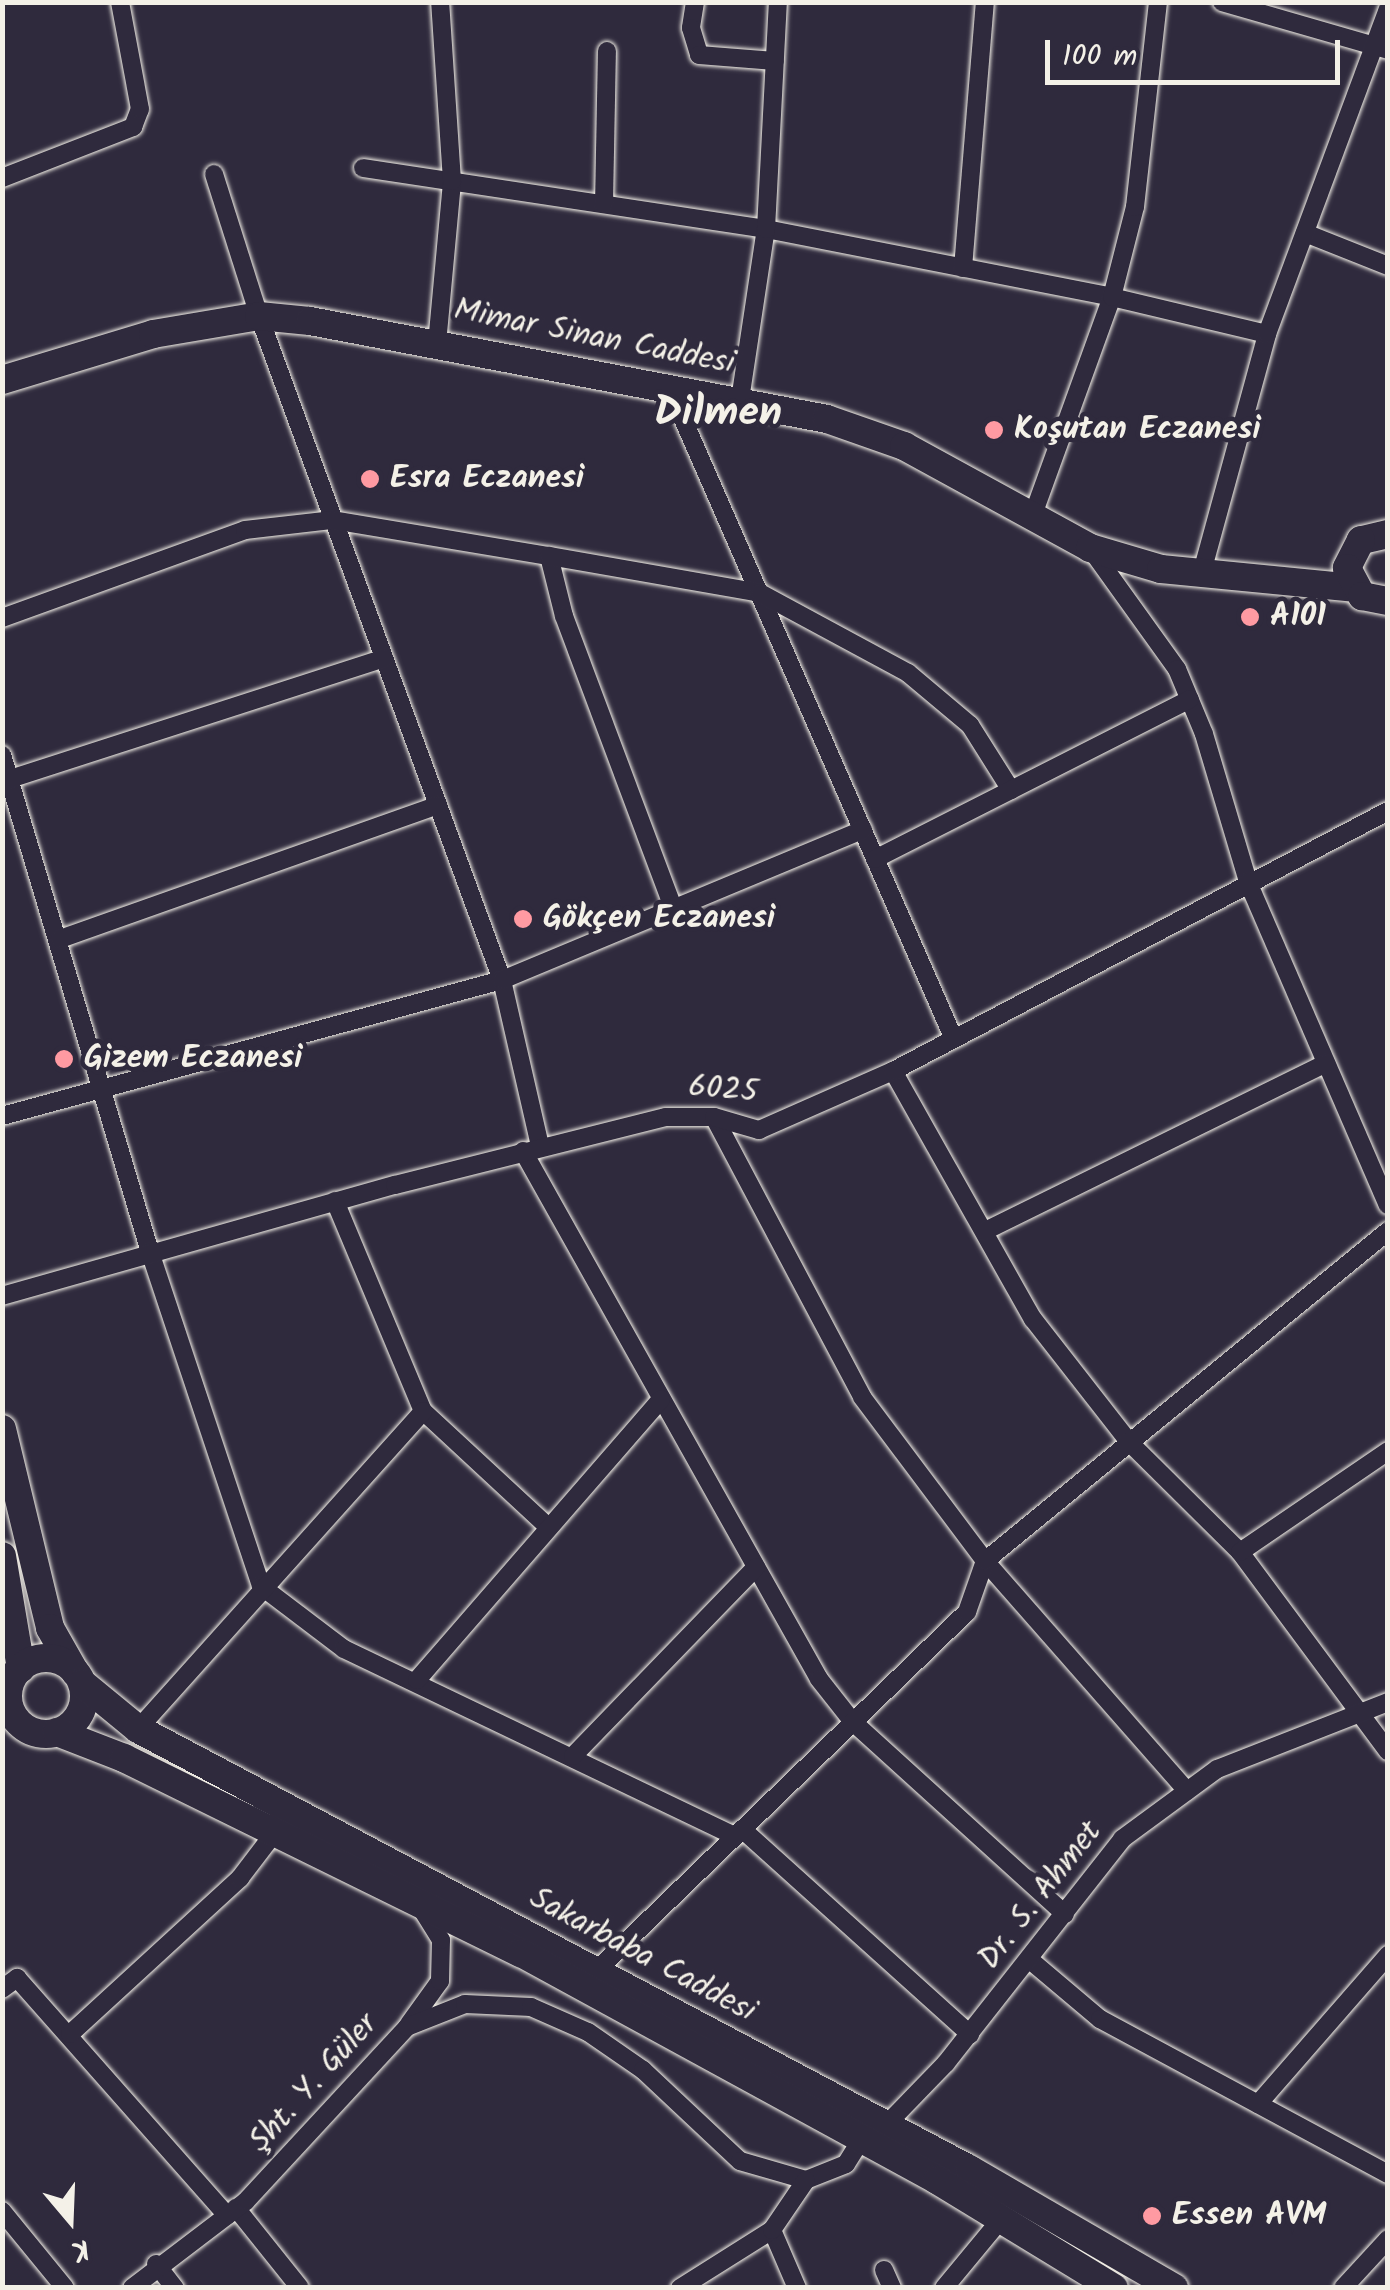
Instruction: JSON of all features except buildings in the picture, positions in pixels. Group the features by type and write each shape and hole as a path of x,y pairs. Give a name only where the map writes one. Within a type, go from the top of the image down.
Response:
{"main road":[{"name":"Mimar Sinan Caddesi","path":"2,380 153,334 258,316 437,344 827,419 904,446 1034,512 1090,548 1161,569 1354,588 1386,603"},
{"path":"1267,577 1349,557 1362,540 1385,530"},
{"path":"1349,557 1354,588"},
{"name":"Sakarbaba Caddesi","path":"2,1429 50,1628 78,1677 138,1729 886,2125 1174,2288"},
{"path":"5,1569 14,1716 44,1731"},
{"path":"2,1629 5,1569"},
{"path":"2,1733 44,1731 82,1707 78,1677 42,1658 11,1679"},
{"name":"Sakarbaba Caddesi","path":"44,1731 275,1832 417,1902 861,2140 1114,2288"}],"street":[{"path":"2,178 132,126 140,109 120,2"},
{"path":"437,344 452,181 440,2"},
{"path":"740,400 766,229 778,2"},
{"path":"964,268 986,2"},
{"path":"1034,512 1112,296 1135,207 1158,2"},
{"path":"1222,2 1381,48"},
{"path":"689,3 699,55 775,61"},
{"path":"1202,572 1267,334 1381,48 1388,8"},
{"path":"604,204 607,51"},
{"path":"363,168 766,229 1112,296 1267,334"},
{"path":"214,174 258,316 502,980 531,1148 661,1398 819,1679 854,1722 1065,1914"},
{"path":"1305,232 1388,266"},
{"path":"670,387 953,1036"},
{"path":"2,618 245,530 333,520 549,556 760,593 908,673 970,725 1011,790"},
{"path":"1090,548 1177,669 1248,882 1388,1205"},
{"path":"549,556 564,616 673,908"},
{"path":"10,778 384,658"},
{"path":"875,858 1190,699"},
{"path":"2,755 60,939 150,1252 261,1586 344,1649 418,1680 739,1833 970,2034"},
{"path":"60,939 438,805"},
{"name":"6025","path":"2,1296 531,1148 666,1117 714,1117 758,1130 892,1071 1388,811"},
{"path":"2,1116 102,1084 502,980 862,830"},
{"path":"985,1231 1326,1064"},
{"path":"892,1071 1033,1319 1129,1442 1240,1552 1388,1750"},
{"path":"714,1117 862,1397 985,1561 1187,1791"},
{"path":"335,1201 423,1411 547,1526"},
{"path":"597,1970 967,1612 985,1561 1388,1230"},
{"path":"418,1680 661,1398"},
{"path":"138,1729 261,1586 423,1411"},
{"path":"1240,1552 1388,1451"},
{"path":"573,1756 756,1567"},
{"name":"Dr. S. Ahmet","path":"886,2125 970,2034 1122,1839 1217,1769 1388,1702"},
{"path":"70,2034 240,1878 275,1832"},
{"path":"407,2026 440,1982 441,1940 417,1902"},
{"path":"1258,2104 1388,1955"},
{"path":"1030,1960 1100,2019 1388,2174"},
{"path":"2,1989 17,1978 300,2288"},
{"name":"Şht. Y. Güler","path":"132,2288 156,2264 231,2211 312,2136 354,2079 407,2026 465,2004 531,2007 588,2032 643,2070 740,2161 806,2180"},
{"path":"684,2286 772,2230 806,2180 846,2164 861,2140"},
{"path":"2,2211 65,2288"},
{"path":"944,2288 1001,2219"},
{"path":"772,2230 798,2288"},
{"path":"1343,2288 1388,2239"},
{"path":"156,2264 175,2288"},
{"path":"884,2270 892,2288"}],"place":[{"name":"Koşutan Eczanesi","path":"994,430"},
{"name":"Esra Eczanesi","path":"370,479"},
{"name":"A101","path":"1250,617"},
{"name":"Gökçen Eczanesi","path":"523,919"},
{"name":"Gizem Eczanesi","path":"64,1059"},
{"name":"Essen AVM","path":"1152,2216"}],"district":[{"name":"Dilmen","path":"718,414"}]}
